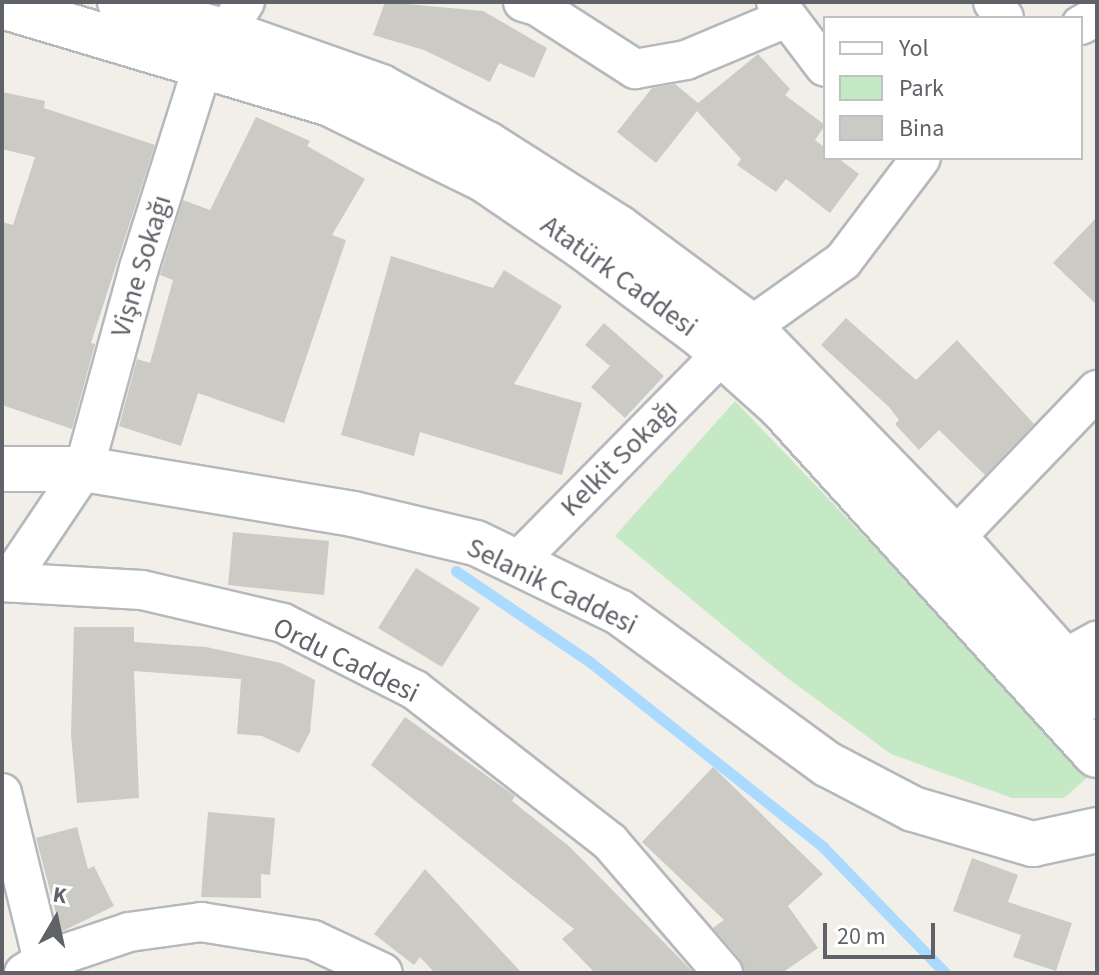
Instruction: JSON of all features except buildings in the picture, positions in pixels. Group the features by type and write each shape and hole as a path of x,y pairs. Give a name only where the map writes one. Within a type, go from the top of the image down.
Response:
{"main road":[{"name":"Atatürk Caddesi","path":"120,2 225,33 381,87 487,144 619,228 736,340 1080,650 1097,697"},
{"name":"Atatürk Caddesi","path":"2,6 225,33"},
{"name":"Atatürk Caddesi","path":"736,340 831,458 1097,755"},
{"name":"Selanik Caddesi","path":"2,469 84,469 353,514 476,543 619,612 827,764 913,809 1033,844 1097,830"}],"street":[{"path":"531,3 635,69 686,60 781,10 823,64"},
{"name":"Vişne Sokağı","path":"84,469 139,268 225,33"},
{"name":"Kelkit Sokağı","path":"516,563 736,340 843,261 909,163"},
{"path":"955,538 1097,390"},
{"name":"Ordu Caddesi","path":"5,582 84,469"},
{"name":"Ordu Caddesi","path":"5,582 142,590 283,623 415,690 610,842 723,973"},
{"path":"2,793 39,969 129,932 201,922 313,940 383,973"}],"green space":[{"path":"735,401 1091,774 1064,798 1012,798 891,754 782,674 615,536"}],"waterway":[{"path":"456,571 590,662 823,847 945,973"}]}
